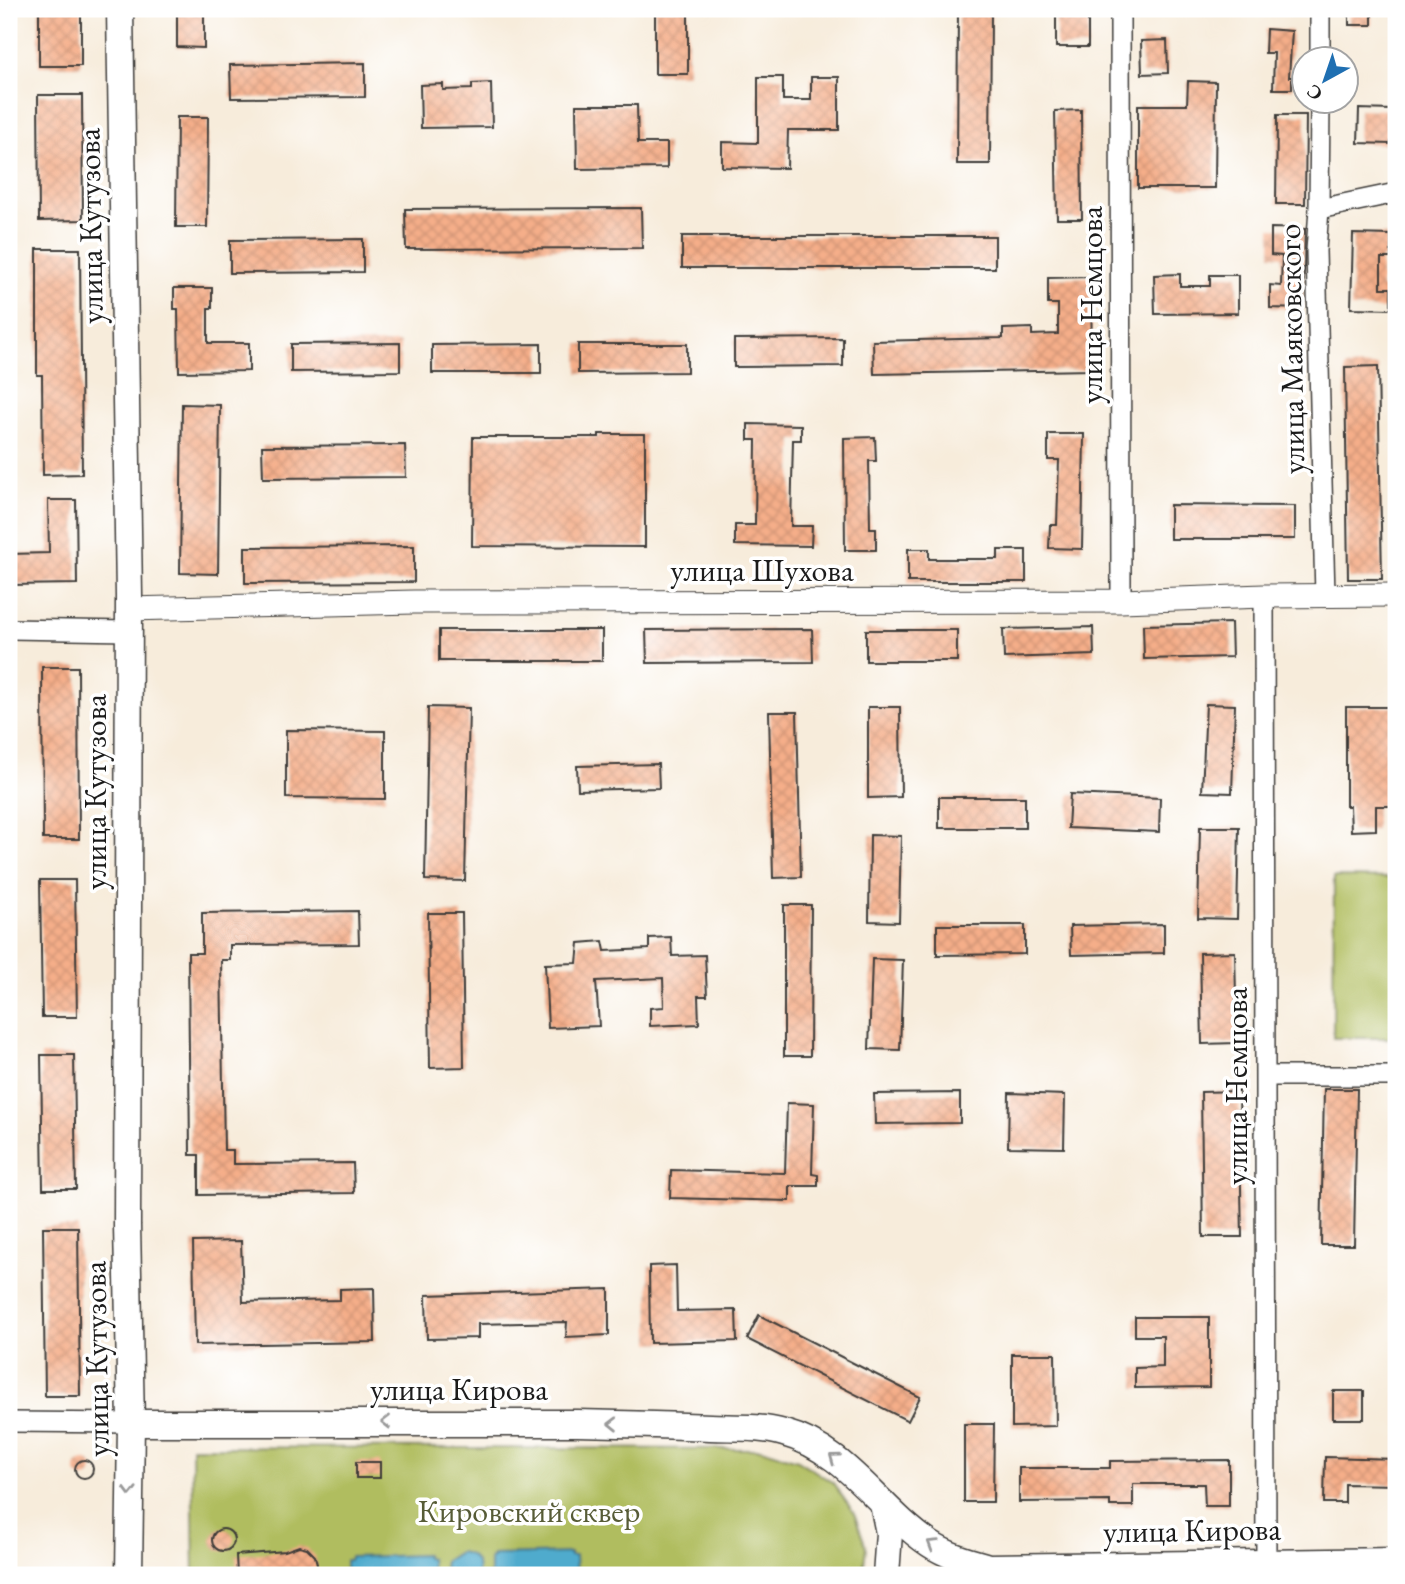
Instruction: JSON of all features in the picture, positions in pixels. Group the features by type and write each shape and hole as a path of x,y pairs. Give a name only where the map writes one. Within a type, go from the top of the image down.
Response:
{"main road":[{"name":"улица Кутузова","path":"120,9 128,620 127,1225 131,1423 129,1575"},
{"name":"улица Кирова","path":"131,1423 420,1422 626,1424 759,1429 782,1432 808,1440 859,1478 883,1504 931,1545 980,1571 1266,1569 1396,1561"},
{"path":"883,1504 889,1533 886,1575"}],"street":[{"name":"улица Немцова","path":"1120,9 1121,601"},
{"path":"1320,9 1320,46"},
{"name":"улица Маяковского","path":"1320,116 1316,263 1325,595"},
{"path":"1319,209 1396,193"},
{"name":"улица Шухова","path":"9,629 414,602 1121,601 1396,595"},
{"name":"улица Немцова","path":"1264,596 1266,1569"},
{"path":"1266,1076 1396,1076"},
{"name":"улица Кирова","path":"9,1422 131,1423"}],"green space":[{"path":"1334,877 1396,878 1396,1038 1333,1038"},
{"name":"Кировский сквер","path":"192,1447 761,1449 798,1460 833,1483 854,1513 866,1547 863,1573 194,1575"}],"water":[{"path":"459,1552 474,1559 477,1575 443,1575 445,1561"},
{"path":"570,1553 570,1556 575,1556 576,1575 490,1575 490,1558 493,1558 493,1555"},
{"path":"426,1555 426,1558 431,1559 432,1575 346,1575 346,1560 350,1557"}],"building":[{"path":"39,9 81,9 81,66 39,66"},
{"path":"177,9 204,9 204,48 177,47"},
{"path":"655,9 688,9 688,74 655,74"},
{"path":"958,9 991,9 990,164 957,164"},
{"path":"1056,9 1088,9 1088,47 1056,47"},
{"path":"1349,9 1372,9 1372,25 1349,25"},
{"path":"1266,29 1292,31 1290,89 1273,89 1274,53 1265,53"},
{"path":"1167,40 1168,73 1142,74 1141,41"},
{"path":"365,63 365,97 231,98 230,65"},
{"path":"758,77 783,77 783,100 811,100 811,77 839,77 839,130 788,130 787,168 722,167 722,142 758,143"},
{"path":"1188,81 1216,82 1215,188 1138,188 1138,105 1187,105"},
{"path":"491,83 492,127 421,128 420,85 443,84 443,90 472,89 472,84"},
{"path":"38,95 82,95 83,220 39,221"},
{"path":"576,105 637,105 638,143 667,143 667,168 577,169"},
{"path":"1360,109 1392,110 1391,144 1358,143"},
{"path":"1081,110 1082,219 1057,219 1055,111"},
{"path":"1277,115 1306,116 1305,204 1276,204"},
{"path":"177,117 208,117 207,227 176,227"},
{"path":"641,208 642,248 406,249 405,209"},
{"path":"1271,228 1305,229 1303,309 1270,308 1270,285 1281,286 1282,256 1271,255"},
{"path":"1353,234 1391,235 1391,258 1381,258 1381,288 1391,288 1391,309 1351,308"},
{"path":"682,236 995,236 995,268 682,268"},
{"path":"363,239 363,272 230,273 230,240"},
{"path":"37,249 80,249 82,474 43,475 42,375 37,375"},
{"path":"1180,274 1180,286 1210,286 1210,275 1238,275 1238,313 1155,314 1154,275"},
{"path":"1091,277 1092,370 874,374 873,341 1003,338 1003,329 1032,328 1032,335 1058,334 1058,304 1048,304 1048,278"},
{"path":"174,288 212,288 212,308 208,308 208,343 249,343 249,371 179,372 178,309 174,309"},
{"path":"843,338 843,366 734,367 734,339"},
{"path":"400,343 400,371 291,372 291,344"},
{"path":"541,344 541,373 432,373 432,345"},
{"path":"578,344 687,344 687,372 578,373"},
{"path":"1378,366 1382,579 1348,579 1345,367"},
{"path":"182,404 220,405 218,574 180,573"},
{"path":"748,424 801,425 801,440 793,440 791,526 812,526 811,546 735,545 735,525 755,525 756,440 748,440"},
{"path":"599,434 645,434 645,547 472,546 473,437 599,437"},
{"path":"1048,434 1084,434 1082,549 1049,548 1050,525 1057,525 1059,460 1048,460"},
{"path":"875,437 876,461 869,461 870,528 876,528 876,550 845,550 844,438"},
{"path":"405,445 406,477 263,478 262,446"},
{"path":"48,500 76,500 77,584 9,585 9,554 49,553"},
{"path":"1170,505 1295,506 1295,539 1170,539"},
{"path":"414,546 414,582 245,583 245,547"},
{"path":"908,549 929,549 929,559 998,559 998,550 1026,550 1026,582 908,582"},
{"path":"1231,623 1232,657 1144,659 1143,625"},
{"path":"1093,627 1094,655 1004,658 1003,629"},
{"path":"812,629 813,662 647,663 646,630"},
{"path":"439,630 602,630 602,661 439,661"},
{"path":"866,630 957,630 957,661 866,661"},
{"path":"42,667 78,667 79,839 43,839"},
{"path":"1206,704 1235,705 1232,793 1202,792"},
{"path":"428,707 469,708 465,881 425,880"},
{"path":"868,707 900,707 901,797 868,798"},
{"path":"1346,707 1396,707 1396,806 1376,806 1376,830 1351,831 1350,806 1346,806"},
{"path":"769,712 797,712 801,877 773,878"},
{"path":"286,730 385,731 385,799 286,798"},
{"path":"658,764 659,788 578,790 577,766"},
{"path":"1070,794 1160,798 1159,832 1068,828"},
{"path":"939,797 1025,797 1025,828 939,828"},
{"path":"1200,827 1239,827 1237,919 1198,918"},
{"path":"870,835 901,836 899,922 869,921"},
{"path":"40,880 75,880 77,1017 42,1017"},
{"path":"784,905 811,905 810,1056 784,1056"},
{"path":"358,911 359,944 230,945 230,960 221,960 224,1150 233,1150 233,1164 353,1163 354,1193 199,1195 199,1155 190,1155 188,953 202,953 202,913"},
{"path":"428,913 462,913 464,1067 430,1068"},
{"path":"1164,924 1164,953 1071,955 1070,926"},
{"path":"937,925 1025,925 1025,954 937,955"},
{"path":"671,937 672,956 705,955 707,996 698,996 699,1024 650,1026 650,1008 664,1007 663,978 596,981 599,1026 548,1028 545,964 577,963 579,943 603,941 605,951 649,949 649,938"},
{"path":"1235,952 1237,1043 1202,1044 1200,953"},
{"path":"872,959 903,960 900,1050 869,1049"},
{"path":"41,1055 74,1055 76,1189 43,1189"},
{"path":"1324,1089 1357,1089 1354,1245 1321,1245"},
{"path":"1239,1091 1242,1237 1203,1237 1201,1092"},
{"path":"960,1093 960,1123 875,1124 874,1094"},
{"path":"1009,1093 1065,1095 1064,1148 1008,1147"},
{"path":"787,1103 814,1104 812,1174 818,1175 818,1186 790,1186 790,1201 670,1198 671,1170 785,1173"},
{"path":"43,1227 78,1227 80,1396 45,1396"},
{"path":"241,1241 243,1302 340,1300 340,1289 374,1288 375,1342 195,1345 193,1242"},
{"path":"676,1265 677,1311 736,1310 737,1341 650,1343 649,1266"},
{"path":"609,1289 609,1335 566,1337 567,1322 478,1324 478,1338 427,1339 426,1295"},
{"path":"759,1315 920,1397 908,1421 747,1339"},
{"path":"1135,1317 1209,1317 1209,1387 1135,1388 1135,1368 1163,1367 1163,1336 1135,1336"},
{"path":"1012,1354 1055,1354 1056,1426 1012,1427"},
{"path":"1333,1391 1364,1391 1364,1419 1333,1419"},
{"path":"964,1424 994,1424 993,1502 964,1502"},
{"path":"1325,1457 1396,1459 1396,1485 1345,1484 1345,1503 1324,1503"},
{"path":"80,1460 88,1460 93,1469 91,1476 80,1478 75,1473 75,1465"},
{"path":"1229,1460 1229,1506 1205,1506 1204,1484 1133,1484 1133,1506 1110,1506 1110,1501 1019,1502 1019,1468 1110,1468 1110,1461"},
{"path":"356,1462 380,1462 380,1478 356,1478"},
{"path":"223,1529 233,1536 234,1540 227,1550 223,1551 213,1544 212,1540 219,1530"},
{"path":"299,1546 307,1548 315,1556 315,1575 237,1575 236,1555 285,1551"}]}
